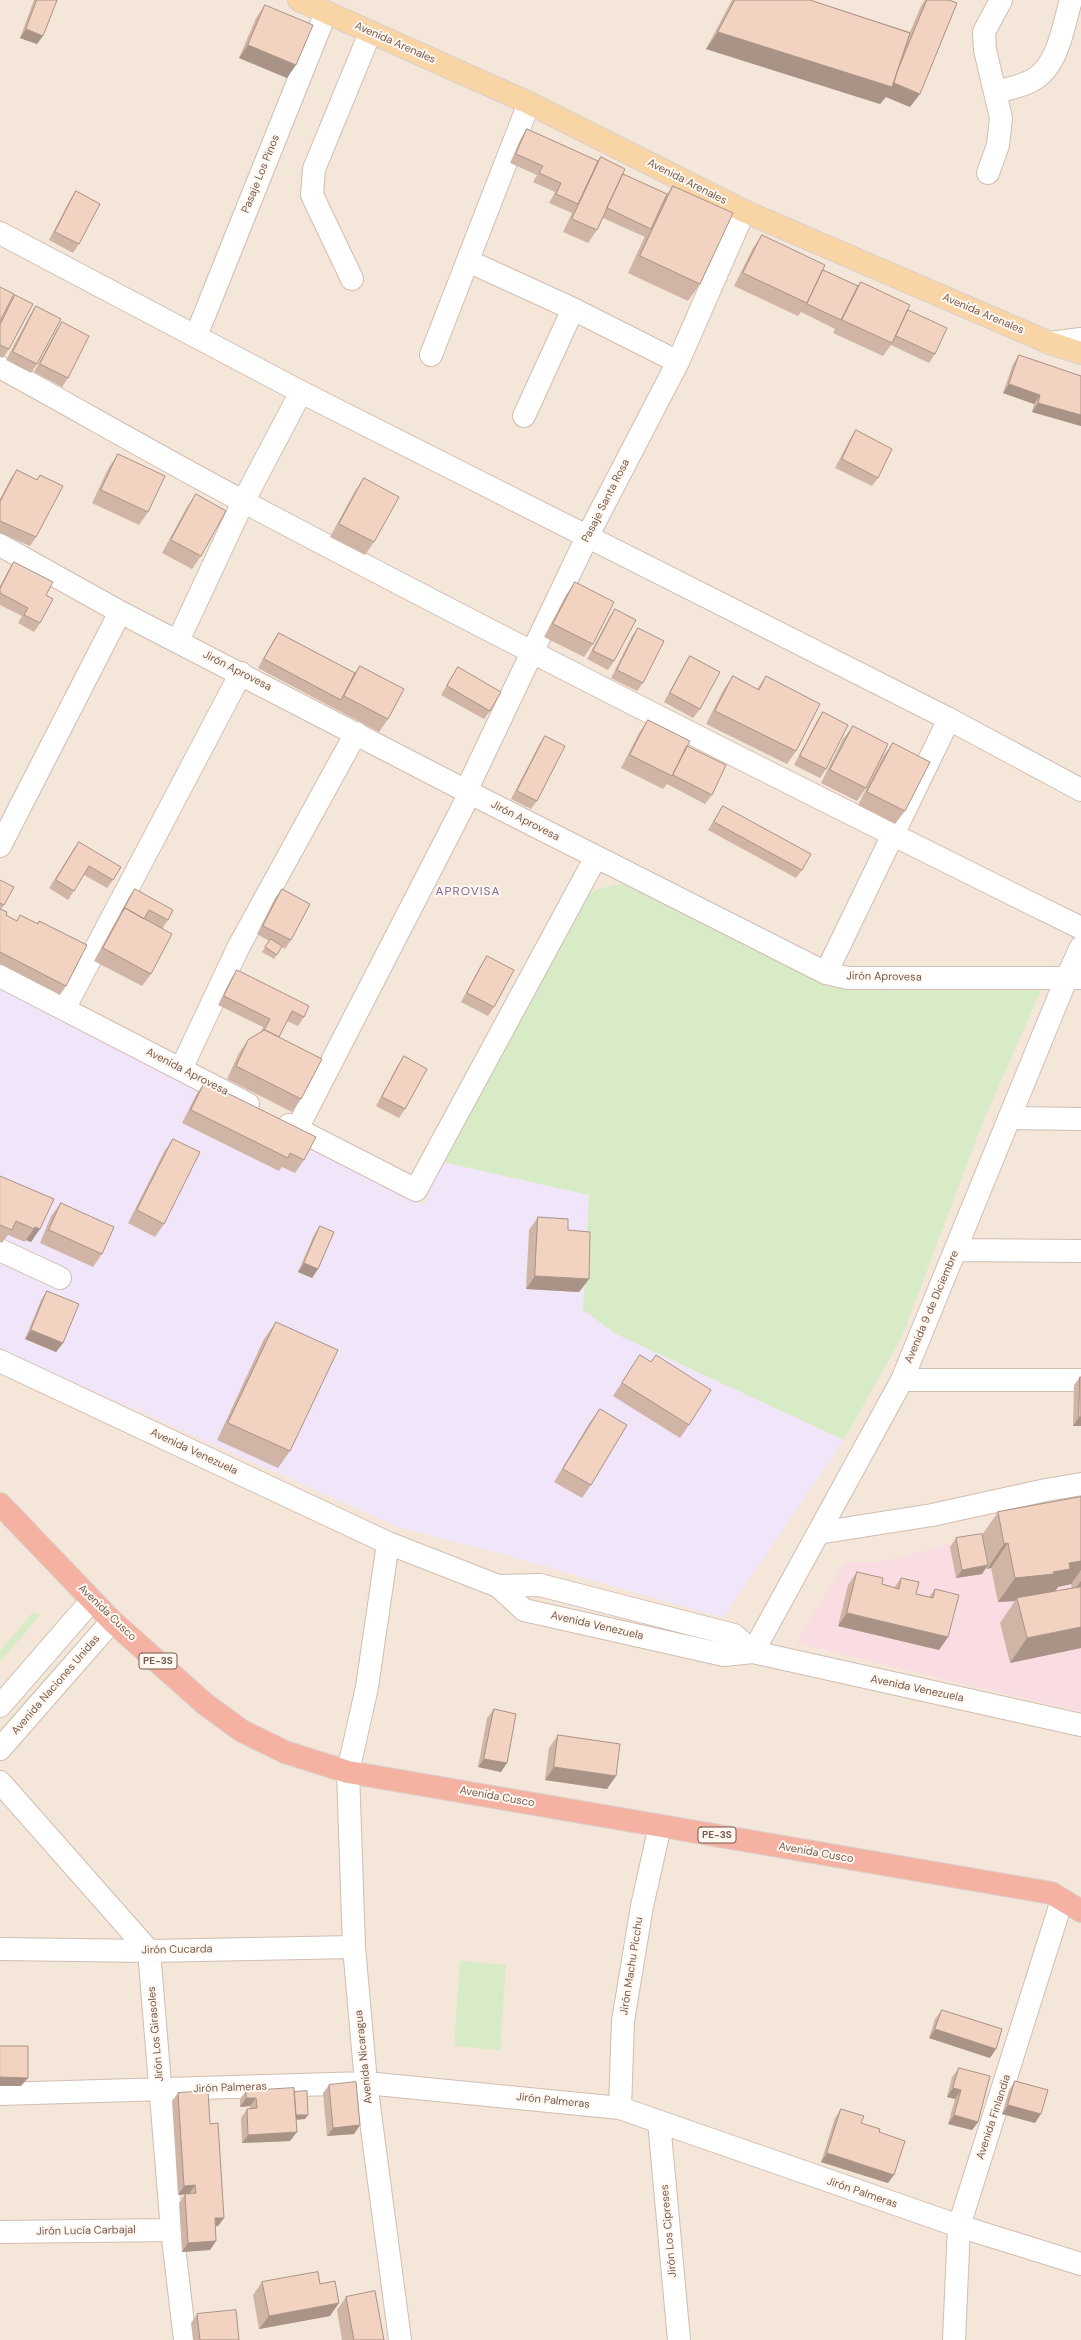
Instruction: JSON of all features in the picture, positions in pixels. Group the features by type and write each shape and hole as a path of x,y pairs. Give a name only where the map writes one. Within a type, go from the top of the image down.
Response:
{"highway":[{"name":"Avenida Cusco","path":"0,1504 112,1621 206,1704 242,1731 285,1752 348,1772 1051,1893 1081,1911"}],"main road":[{"name":"Avenida Arenales","path":"299,0 370,33 530,103 744,211 1050,343 1081,353"}],"street":[{"path":"988,173 998,145 1000,125 995,92 985,50 984,32 1001,0"},
{"path":"995,92 1031,81 1048,67 1054,56 1071,0"},
{"name":"Pasaje Los Pinos","path":"196,336 326,12"},
{"path":"352,279 312,194 312,181 314,169 370,33"},
{"path":"431,355 530,103"},
{"name":"Pasaje Santa Rosa","path":"297,1129 468,792 531,652 587,537 678,362 744,211"},
{"path":"0,233 301,392 949,719 1081,790"},
{"path":"468,261 573,309 678,362"},
{"path":"524,416 573,309"},
{"path":"1050,343 1081,339"},
{"path":"0,366 243,502 531,652 894,836 1081,928"},
{"path":"178,641 243,502 301,392"},
{"name":"Jirón Aprovesa","path":"2,550 468,792 826,973 848,978 1074,977"},
{"path":"0,846 120,612"},
{"path":"64,1009 241,673"},
{"path":"826,973 894,836 949,719"},
{"path":"181,1069 239,946 356,733"},
{"name":"Avenida Aprovesa","path":"0,976 416,1190 596,857"},
{"name":"Avenida 9 de Diciembre","path":"753,1652 902,1380 1009,1118 1074,977 1081,947"},
{"path":"1009,1118 1081,1119"},
{"path":"956,1250 1081,1251"},
{"path":"2,1257 60,1278"},
{"name":"Avenida Venezuela","path":"0,1361 388,1543 498,1586 524,1610 724,1655 753,1652 1081,1725"},
{"path":"902,1380 1081,1380"},
{"path":"818,1532 932,1515 1046,1490 1081,1484"},
{"path":"348,1772 367,1687 388,1543"},
{"path":"0,1706 92,1600"},
{"name":"Avenida Naciones Unidas","path":"0,1749 112,1621"},
{"name":"Avenida Nicaragua","path":"348,1772 354,1947 366,2083 400,2340"},
{"path":"0,1782 149,1951"},
{"name":"Jirón Machu Picchu","path":"620,2108 623,2021 642,1906 660,1826"},
{"name":"Avenida Finlandia","path":"954,2340 959,2226 1062,1900"},
{"name":"Jirón Cucarda","path":"0,1949 149,1951 354,1947"},
{"name":"Jirón Los Girasoles","path":"149,1951 172,2230 185,2340"},
{"name":"Jirón Palmeras","path":"0,2094 366,2083 620,2108 959,2226 1081,2264"},
{"name":"Jirón Los Cipreses","path":"659,2122 678,2340"},
{"name":"Jirón Lucía Carbajal","path":"0,2232 172,2230"}],"shaded area":[{"path":"0,0 1081,0 1081,2340 0,2340"},
{"path":"0,986 424,1205 443,1162 589,1195 583,1310 616,1334 844,1440 723,1618 502,1554 398,1527 0,1349"},
{"path":"1081,1513 1081,1712 796,1643 845,1562 880,1562 1021,1526"}],"green space":[{"path":"616,884 632,886 823,981 1041,990 982,1124 903,1334 844,1440 616,1334 583,1310 589,1195 443,1162 578,901 596,890"},
{"path":"33,1612 40,1615 0,1662 0,1651"},
{"path":"71,1649 73,1650 0,1743 0,1729"},
{"path":"460,1961 506,1965 500,2050 454,2046"}],"building":[{"path":"37,0 57,0 43,36 26,29"},
{"path":"735,0 810,0 910,33 892,87 718,32"},
{"path":"927,0 948,0 957,3 920,94 894,83 897,72"},
{"path":"265,5 313,25 296,65 248,45"},
{"path":"527,129 598,161 578,204 556,194 561,183 539,173 543,166 516,154"},
{"path":"601,157 625,169 597,230 572,219"},
{"path":"623,174 667,194 651,229 607,208"},
{"path":"673,186 733,213 700,284 640,256"},
{"path":"76,191 100,204 79,244 55,232"},
{"path":"762,235 825,265 807,303 743,273"},
{"path":"823,270 858,286 841,320 807,304"},
{"path":"861,282 910,305 892,343 842,320"},
{"path":"0,287 14,294 0,321"},
{"path":"15,295 33,304 9,349 0,345 0,325"},
{"path":"36,306 61,319 37,364 13,352"},
{"path":"908,310 947,328 935,354 896,336"},
{"path":"62,322 89,336 68,378 40,364"},
{"path":"1019,355 1081,376 1081,415 1038,403 1040,395 1009,384"},
{"path":"856,430 892,449 878,478 842,459"},
{"path":"118,454 165,476 148,512 101,490"},
{"path":"17,470 37,480 40,475 63,486 36,537 0,521 0,502"},
{"path":"364,478 399,497 374,542 339,524"},
{"path":"196,494 226,511 201,556 171,540"},
{"path":"14,562 53,582 46,595 53,599 40,623 24,615 28,608 0,593 0,589"},
{"path":"575,582 614,602 593,644 553,624"},
{"path":"615,609 636,620 614,661 593,651"},
{"path":"638,628 664,641 643,683 617,670"},
{"path":"279,633 355,673 341,700 264,659"},
{"path":"690,656 720,672 700,709 670,693"},
{"path":"360,666 404,689 388,719 344,696"},
{"path":"458,667 501,692 490,711 447,686"},
{"path":"733,676 759,690 766,676 820,704 796,751 715,711"},
{"path":"823,712 848,725 826,769 800,756"},
{"path":"648,720 690,741 672,776 630,755"},
{"path":"853,726 888,744 866,788 830,770"},
{"path":"545,736 565,746 537,801 517,791"},
{"path":"893,743 930,762 905,811 867,792"},
{"path":"687,746 726,765 712,795 673,775"},
{"path":"723,806 811,854 802,870 714,822"},
{"path":"79,842 121,867 113,880 89,866 74,891 56,880"},
{"path":"0,880 14,887 4,905 0,903"},
{"path":"135,889 173,910 168,920 149,910 144,919 125,908 122,912"},
{"path":"282,889 310,904 291,940 263,926"},
{"path":"125,908 172,934 151,974 103,948"},
{"path":"0,909 7,912 6,915 17,921 20,915 38,924 39,921 87,945 66,986 0,952"},
{"path":"271,939 282,946 277,955 265,947"},
{"path":"487,956 514,970 494,1007 467,993"},
{"path":"237,970 309,1006 304,1017 292,1011 279,1037 264,1030 270,1019 224,996"},
{"path":"265,1030 322,1059 301,1099 236,1066 248,1040"},
{"path":"404,1056 427,1069 405,1109 382,1097"},
{"path":"205,1082 316,1137 304,1160 290,1153 288,1158 191,1110"},
{"path":"173,1139 200,1152 164,1224 137,1210"},
{"path":"0,1176 54,1199 40,1229 35,1227 34,1229 16,1221 12,1230 0,1225"},
{"path":"61,1203 114,1227 102,1254 49,1230"},
{"path":"538,1217 568,1219 568,1230 590,1232 589,1279 535,1276"},
{"path":"320,1226 334,1232 318,1269 304,1263"},
{"path":"47,1291 79,1304 63,1343 31,1330"},
{"path":"276,1322 338,1350 290,1451 228,1423"},
{"path":"640,1355 651,1362 656,1355 711,1390 689,1425 622,1383"},
{"path":"1080,1377 1081,1417 1079,1417"},
{"path":"600,1409 627,1425 591,1485 563,1469"},
{"path":"1081,1497 1081,1561 1069,1563 1070,1569 1053,1572 1054,1574 1015,1578 1008,1543 1004,1544 998,1512"},
{"path":"982,1534 988,1565 962,1570 956,1538"},
{"path":"857,1572 883,1578 882,1584 899,1589 901,1578 919,1582 916,1594 933,1598 935,1589 959,1595 948,1637 847,1613"},
{"path":"1081,1587 1081,1627 1027,1638 1017,1598"},
{"path":"494,1709 516,1714 507,1763 484,1759"},
{"path":"558,1735 620,1744 616,1776 554,1767"},
{"path":"942,2010 1002,2029 996,2049 935,2029"},
{"path":"0,2046 28,2046 28,2078 0,2077"},
{"path":"959,2068 990,2076 978,2122 954,2115 961,2090 953,2088"},
{"path":"1015,2081 1048,2090 1041,2114 1008,2105"},
{"path":"356,2082 360,2125 333,2128 329,2085"},
{"path":"294,2088 297,2132 248,2135 247,2109 257,2108 256,2098 246,2098 246,2091"},
{"path":"208,2091 210,2124 218,2123 224,2218 215,2218 216,2241 188,2243 185,2194 196,2193 195,2185 184,2186 178,2093"},
{"path":"307,2091 308,2115 296,2115 294,2092"},
{"path":"841,2109 864,2116 861,2123 880,2129 879,2132 905,2141 894,2175 827,2153"},
{"path":"318,2272 320,2284 335,2281 339,2303 269,2316 262,2282"},
{"path":"375,2291 384,2340 354,2340 346,2297"},
{"path":"236,2310 239,2340 200,2340 197,2314"}],"district":[{"name":"APROVISA","path":"468,892"}]}
